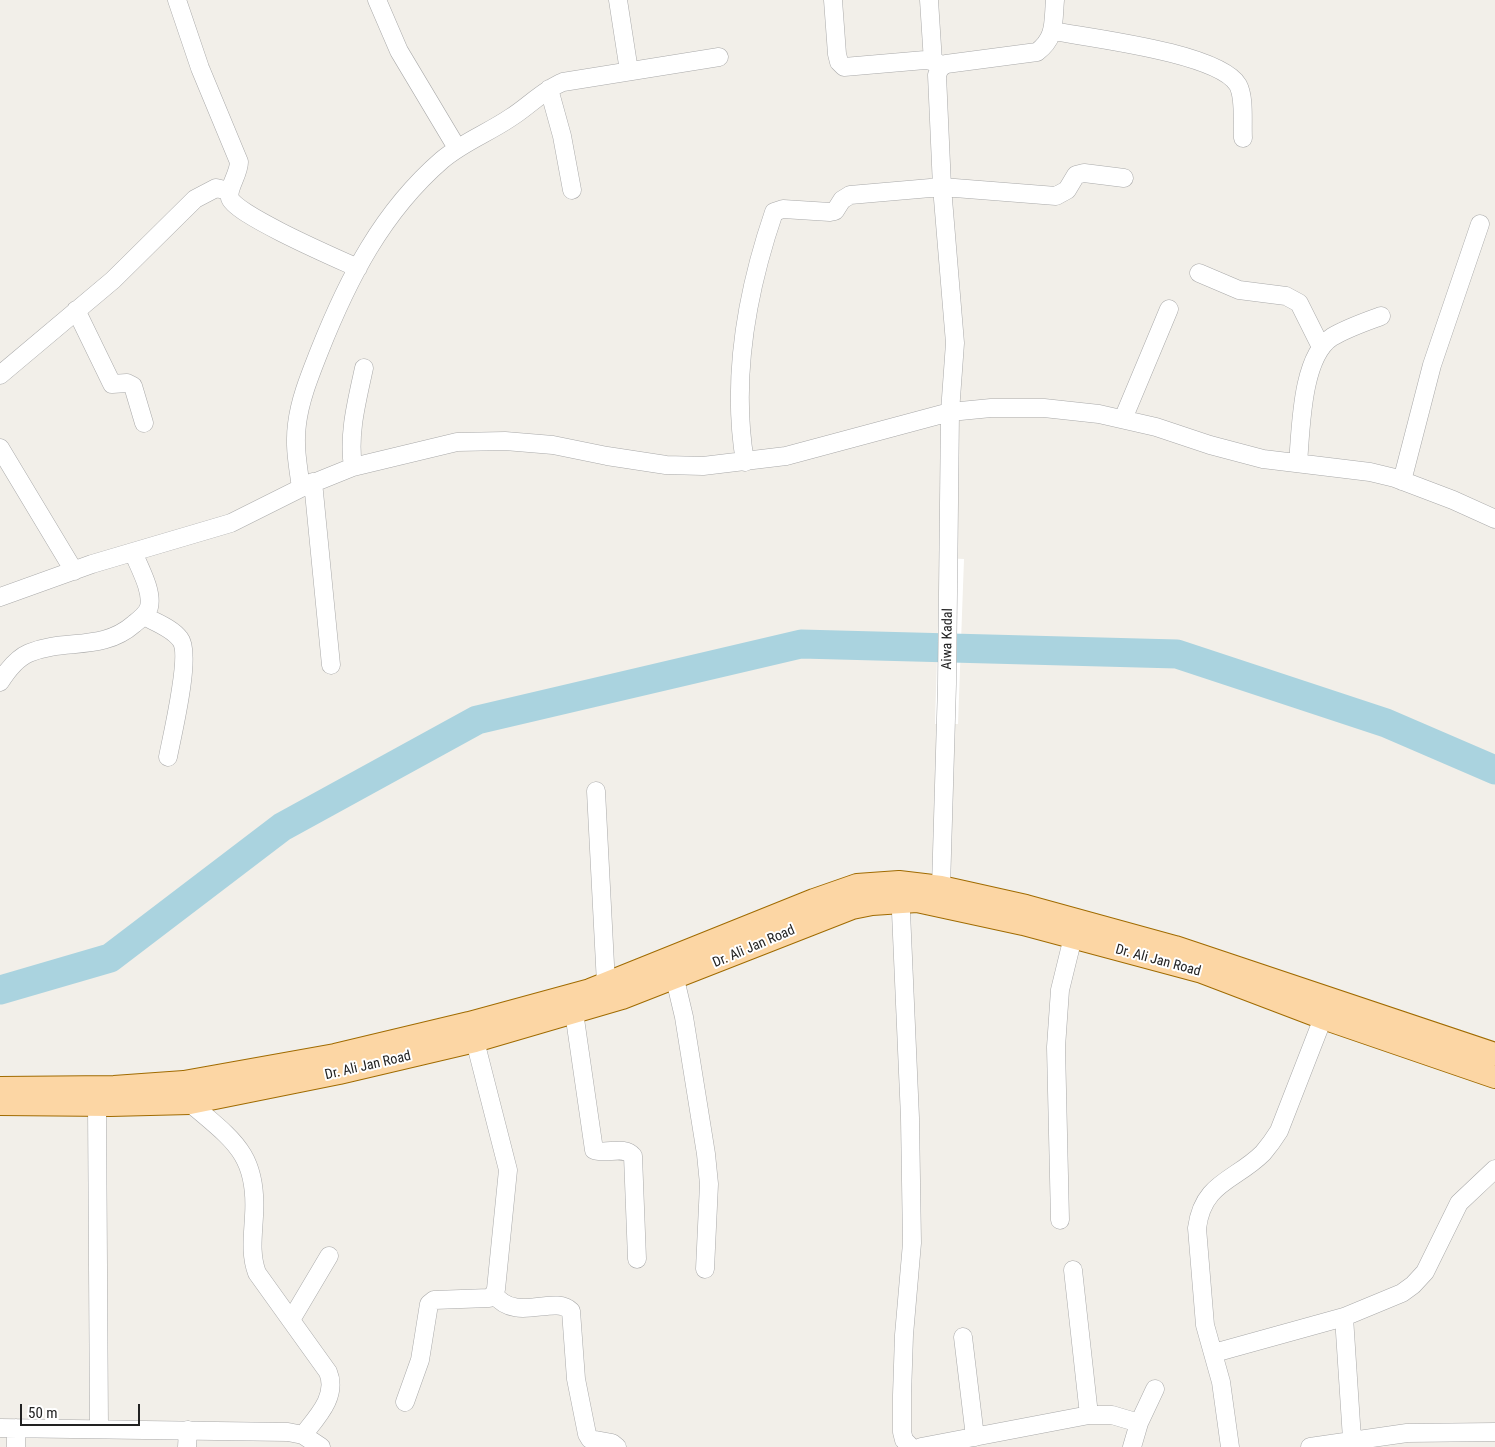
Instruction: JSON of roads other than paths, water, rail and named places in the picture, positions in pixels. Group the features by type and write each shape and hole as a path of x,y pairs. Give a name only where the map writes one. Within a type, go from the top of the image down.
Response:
{"main road":[{"name":"Dr. Ali Jan Road","path":"0,1088 114,1087 216,1078 335,1055 469,1024 606,984 757,922 857,885 900,892 917,901 937,904 1073,937 1202,972 1323,1018 1495,1077"},
{"name":"Dr. Ali Jan Road","path":"0,1104 97,1105 190,1103 283,1086 475,1041 622,998 675,979 852,908 872,904 900,892 940,887 1026,906 1175,947 1495,1054"}],"street":[{"path":"177,0 200,68 239,162 239,171 229,197 233,205 358,268"},
{"path":"377,0 399,51 457,148"},
{"path":"618,0 629,70"},
{"path":"833,0 837,54 839,62 844,67 925,60 938,64 1037,52 1047,45 1053,31 1055,0"},
{"name":"Aiwa Kadal","path":"929,0 938,64 937,87 942,187 954,310 955,343 950,412 944,846 940,887"},
{"path":"1053,31 1145,46 1184,57 1222,71 1232,77 1239,86 1243,138"},
{"path":"331,665 307,485 295,444 301,402 335,312 378,230 414,187 457,148 501,124 549,89 577,78 719,57"},
{"path":"549,89 568,162 572,190"},
{"path":"745,462 738,412 739,385 750,304 774,212 783,209 830,212 835,210 842,200 850,195 942,187 1056,196 1067,190 1076,175 1084,173 1124,178"},
{"path":"0,375 113,280 195,199 216,188 230,191"},
{"path":"1402,481 1432,365 1480,224"},
{"path":"1199,273 1239,290 1286,296 1299,303 1321,347"},
{"path":"1123,419 1169,309"},
{"path":"76,310 112,384 130,383 133,386 144,424"},
{"path":"1298,463 1307,381 1321,347 1331,337 1381,316"},
{"path":"353,468 351,440 354,412 364,368"},
{"path":"0,597 74,571 231,522 307,485 353,468 457,442 505,441 553,445 666,465 703,466 786,456 950,412 991,408 1044,408 1123,419 1263,459 1370,472 1402,481 1453,500 1495,519"},
{"path":"0,448 74,571"},
{"path":"0,682 17,661 28,653 46,648 106,640 129,629 144,616 149,606 148,593 133,552"},
{"path":"144,616 175,634 184,646 181,686 168,757"},
{"path":"596,791 606,984"},
{"path":"900,892 910,1118 912,1243 904,1335 902,1432 912,1446 975,1438 1089,1415 1112,1416 1139,1423"},
{"path":"1060,1220 1056,1047 1060,990 1073,937"},
{"path":"675,979 684,1017 707,1164 709,1184 705,1270"},
{"path":"574,1012 594,1150 598,1152 625,1151 633,1156 637,1259"},
{"path":"1230,1447 1226,1409 1214,1353 1205,1325 1197,1228 1199,1212 1218,1184 1262,1154 1279,1131 1323,1018"},
{"path":"475,1041 508,1170 494,1294 500,1302 508,1307 561,1306 571,1311 576,1379 587,1434 590,1439 612,1443 617,1447"},
{"path":"190,1103 226,1135 244,1155 252,1175 255,1205 253,1261 257,1273 328,1372 332,1381 332,1390 324,1408 304,1435"},
{"path":"97,1105 99,1429"},
{"path":"1214,1353 1344,1317 1402,1293 1413,1285 1425,1272 1459,1203 1495,1169"},
{"path":"291,1320 329,1256"},
{"path":"1073,1270 1089,1415"},
{"path":"405,1402 420,1360 429,1304 438,1300 483,1299 494,1294"},
{"path":"1344,1317 1352,1439"},
{"path":"963,1337 975,1438"},
{"path":"1132,1447 1139,1423 1155,1388"},
{"path":"16,1447 8,1428 99,1429 188,1439 270,1431 304,1435 321,1447"},
{"path":"1310,1447 1352,1439 1407,1433 1458,1440 1495,1432"}],"waterway":[{"path":"0,990 110,958 282,827 477,720 801,644 1177,654 1386,723 1495,770"}]}
